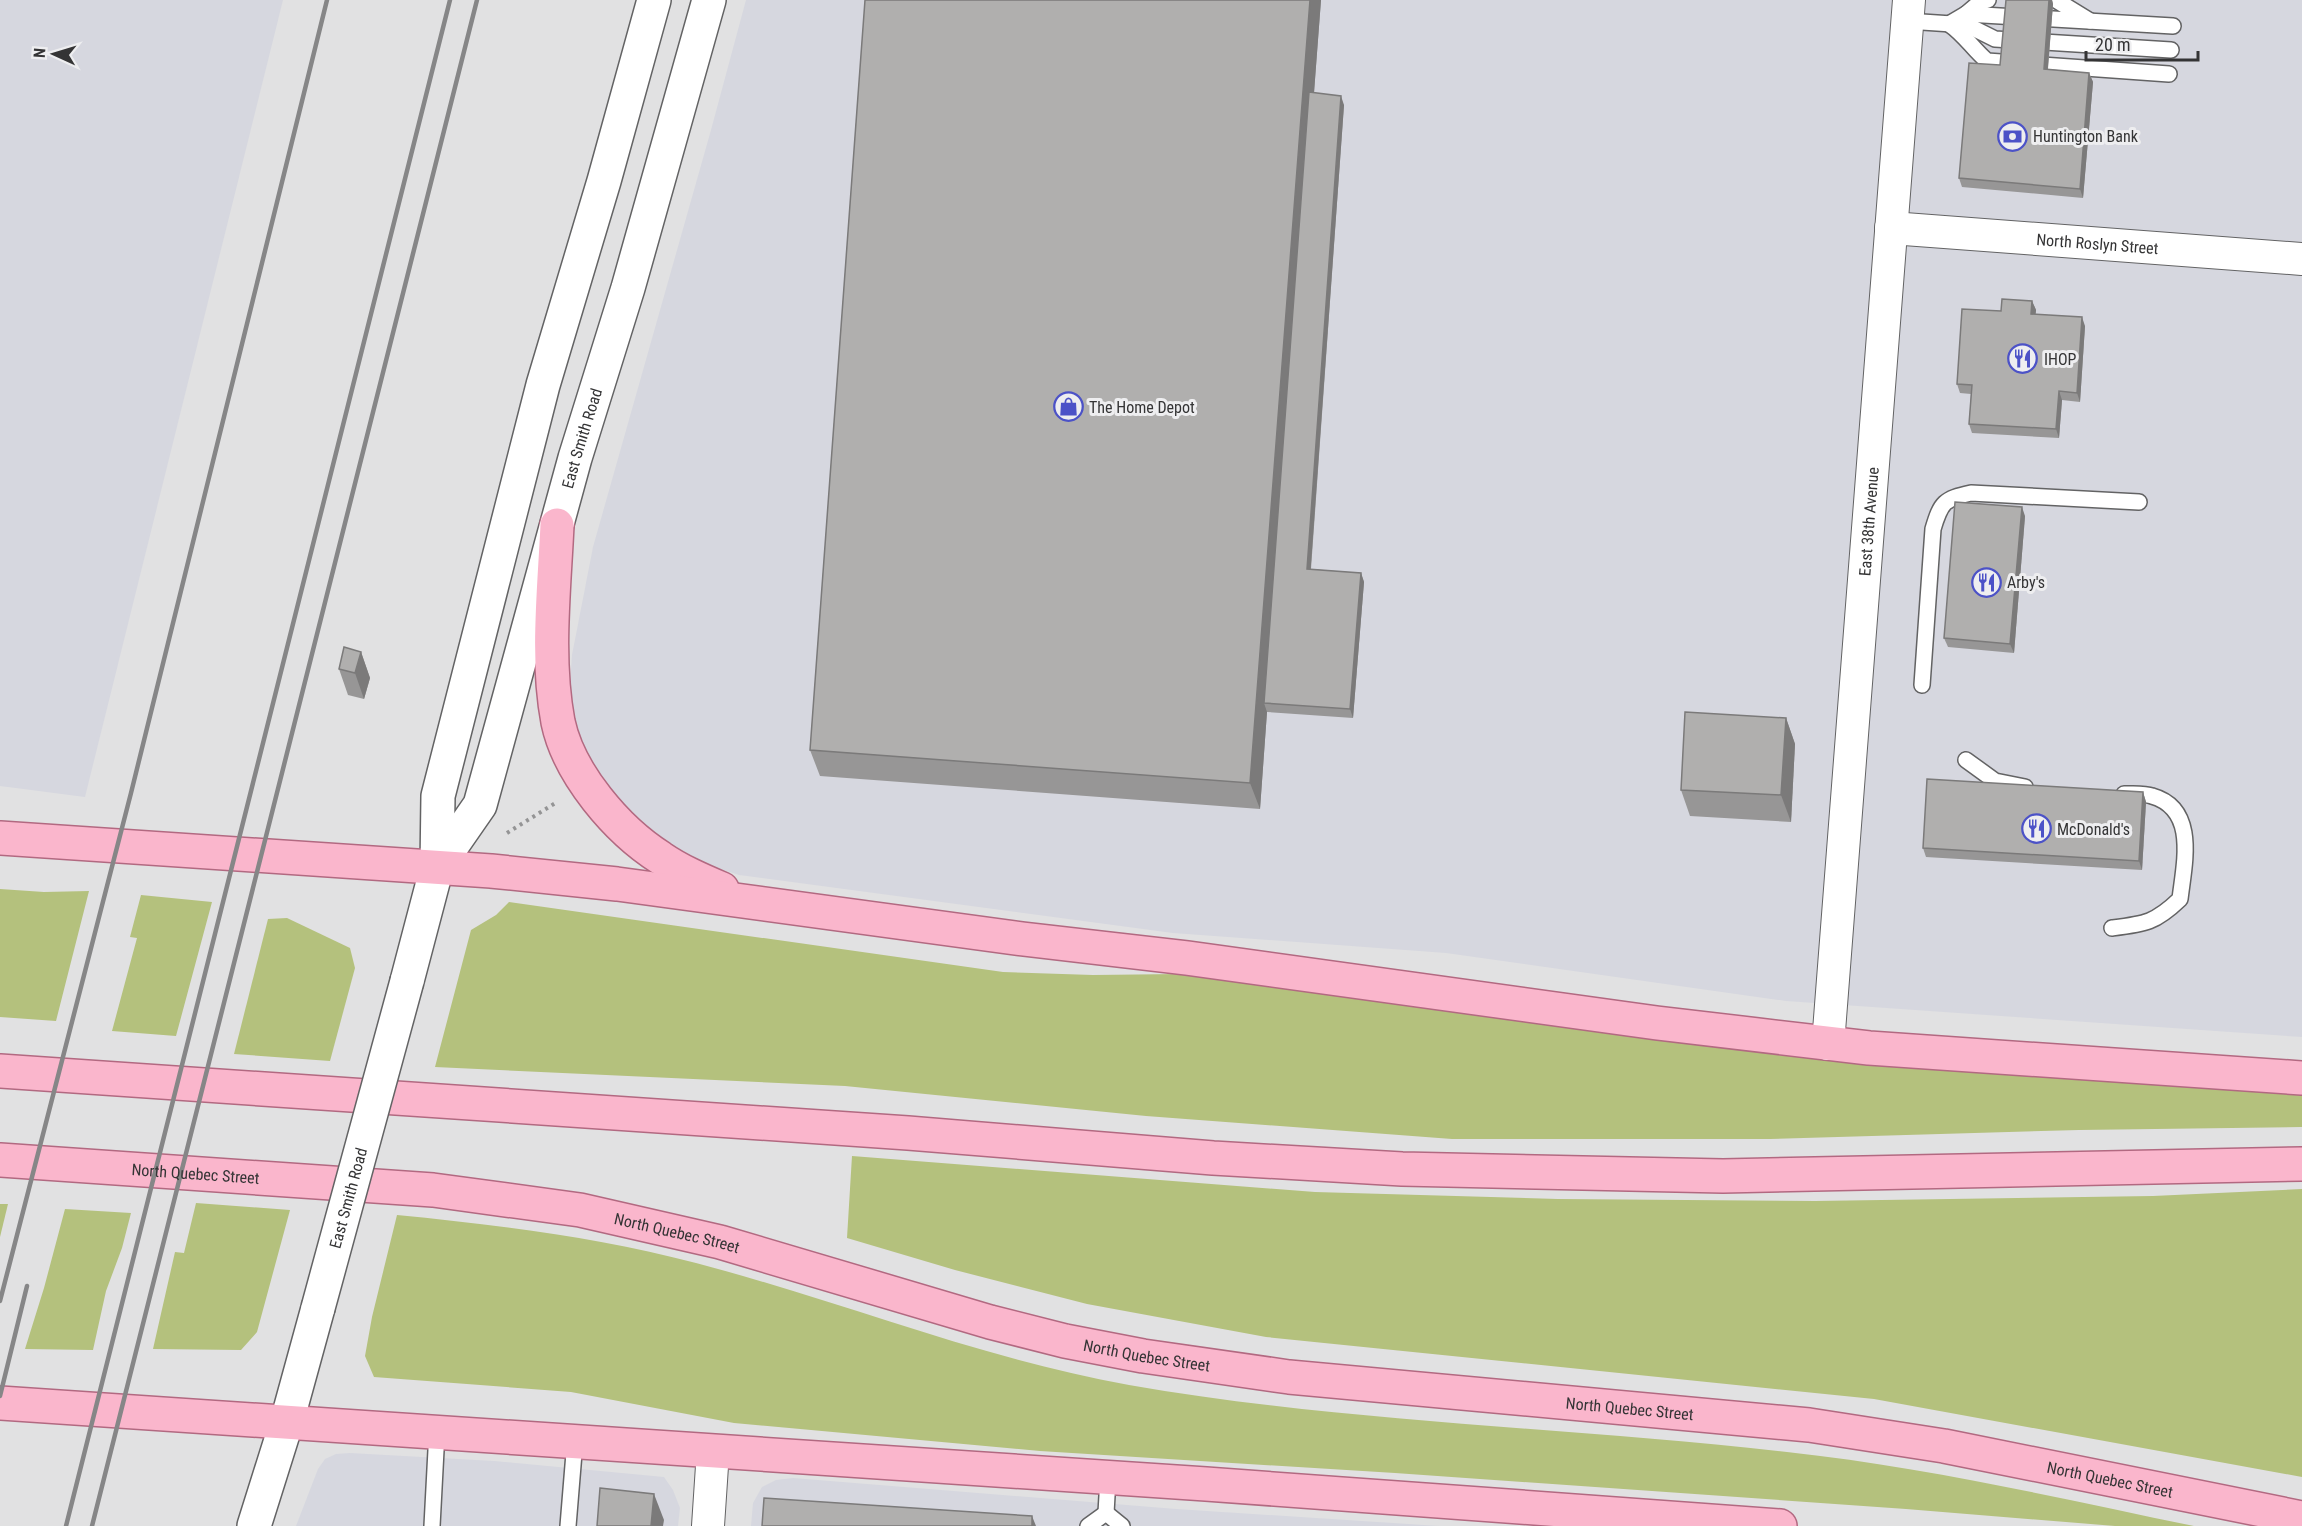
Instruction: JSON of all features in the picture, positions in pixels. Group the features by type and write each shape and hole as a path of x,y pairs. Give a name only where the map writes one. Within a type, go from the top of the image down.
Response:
{"main road":[{"path":"557,525 552,646 554,690 559,725 570,754 589,788 634,838 660,858 689,874 754,903"},
{"path":"0,838 437,867 617,884 1012,938 1187,958 1646,1022 1828,1044 2302,1078"},
{"path":"0,1071 896,1132 1349,1167 1723,1176 2302,1164"},
{"name":"North Quebec Street","path":"0,1160 433,1190 580,1210 720,1242 990,1322 1065,1341 1143,1356 1289,1377 1809,1425 1944,1446 2302,1518"},
{"path":"0,1403 437,1431 1780,1526"}],"street":[{"name":"East Smith Road","path":"254,1526 287,1421 437,867 438,796 543,385 654,0"},
{"name":"East Smith Road","path":"437,867 480,805 575,458 628,288 709,0"},
{"name":"East 38th Avenue","path":"1828,1044 1908,11"},
{"name":"North Roslyn Street","path":"1891,228 2302,259"},
{"path":"708,1526 713,1451"}],"lane":[{"path":"1948,24 1966,14 1979,3 1988,0"},
{"path":"2056,0 2090,21"},
{"path":"1908,11 1948,24 1964,34 1973,49 1987,61 2169,74"},
{"path":"1966,14 2173,26"},
{"path":"1948,24 1967,25 1995,39 2171,50"},
{"path":"1922,685 1933,529 1939,509 1949,498 1971,493 2139,502"},
{"path":"1966,760 1995,781 2014,786 2037,788"},
{"path":"2106,793 2152,796 2168,803 2178,814 2185,828 2185,855 2180,899 2146,924 2112,928"},
{"path":"432,1526 437,1431"},
{"path":"568,1526 575,1441"},
{"path":"1106,1513 1108,1478"},
{"path":"1088,1526 1106,1513"},
{"path":"1106,1513 1122,1526"}],"path":[{"path":"504,835 560,800"}],"shaded area":[{"path":"0,0 283,0 85,797 0,786"},
{"path":"746,0 2302,0 2302,1037 1786,1001 1446,953 1173,933 739,875 700,862 666,846 605,790 576,734 569,698 572,655 593,547"},
{"path":"336,1454 494,1461 664,1477 673,1490 680,1508 678,1526 296,1526 318,1469 325,1459"},
{"path":"793,1478 1176,1509 1439,1526 751,1526 753,1503 762,1487 776,1480"}],"green space":[{"path":"0,889 44,892 89,891 56,1021 0,1017"},
{"path":"141,895 212,902 176,1036 112,1031 137,938 130,937"},
{"path":"509,902 1003,972 1093,975 1180,974 1778,1055 2083,1080 2302,1093 2302,1127 2079,1130 1770,1139 1452,1139 1146,1116 845,1086 435,1067 471,930 496,915"},
{"path":"287,918 350,948 355,968 330,1061 234,1054 268,919"},
{"path":"852,1156 1315,1192 1558,1199 1815,1201 2153,1196 2302,1189 2302,1477 1874,1399 1266,1337 1087,1304 955,1270 847,1238"},
{"path":"196,1203 290,1210 257,1332 241,1350 153,1349 175,1252 184,1253"},
{"path":"0,1204 8,1204 0,1237"},
{"path":"65,1209 131,1213 122,1248 106,1291 93,1350 25,1349 44,1288"},
{"path":"397,1215 548,1233 659,1254 750,1278 966,1345 1074,1374 1129,1385 1293,1408 1839,1458 1992,1484 2194,1526 2115,1526 1395,1473 1040,1451 734,1423 571,1392 374,1377 365,1356 372,1317"}],"building":[{"name":"The Home Depot","path":"865,0 1310,0 1250,783 810,750"},
{"path":"2006,0 2049,0 2044,69 2089,73 2080,189 1959,178 1969,63 2000,65"},
{"path":"1309,92 1341,96 1307,569 1361,573 1350,709 1264,703"},
{"name":"IHOP","path":"2002,299 2032,301 2031,314 2082,317 2077,393 2059,391 2056,429 1969,424 1972,385 1957,384 1962,309 2001,311"},
{"path":"1955,502 2022,507 2010,644 1944,638"},
{"path":"344,647 361,652 355,673 339,669"},
{"path":"1685,712 1786,718 1781,795 1681,790"},
{"path":"1927,779 2143,792 2139,861 1923,848"},
{"path":"600,1488 654,1494 651,1526 597,1526"},
{"path":"764,1498 1032,1516 1032,1526 762,1526"}],"railway":[{"path":"0,1301 131,793 327,0"},
{"path":"66,1526 450,0"},
{"path":"92,1526 477,0"},
{"path":"0,1396 27,1286"}],"place":[{"name":"Huntington Bank","path":"2012,136"},
{"name":"IHOP","path":"2023,359"},
{"name":"The Home Depot","path":"1068,407"},
{"name":"Arby's","path":"1986,582"},
{"name":"McDonald's","path":"2036,829"}]}
